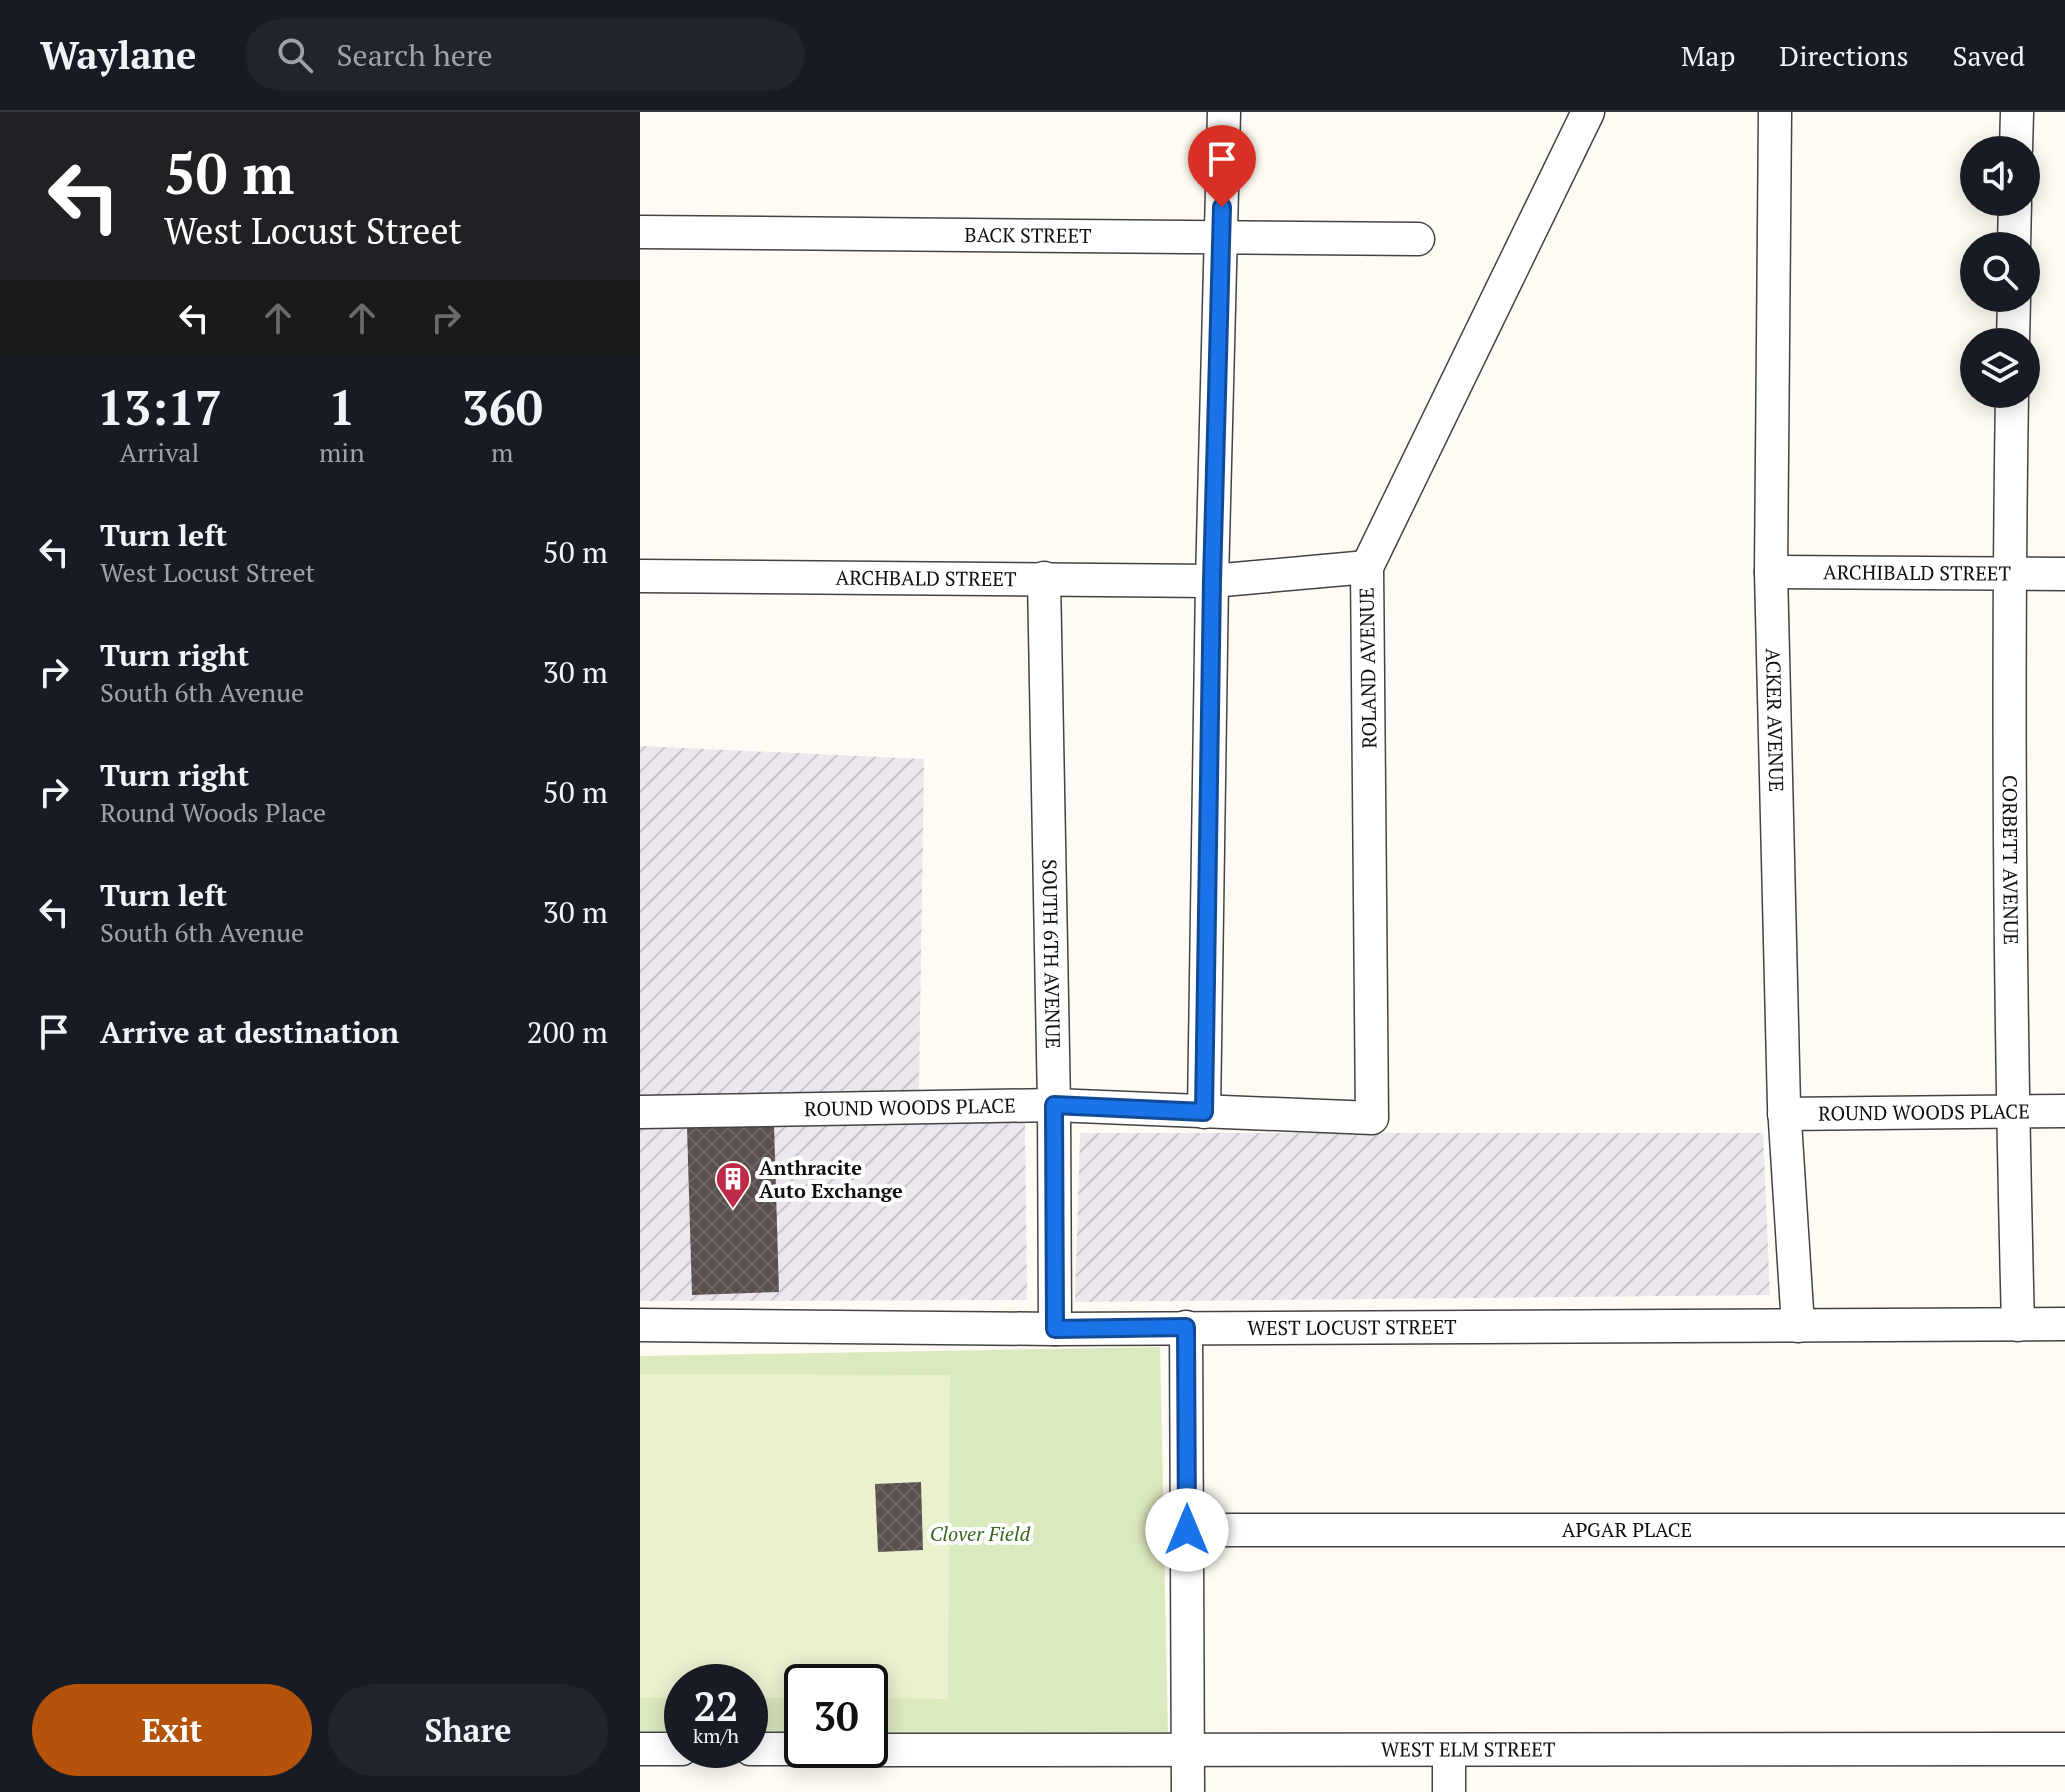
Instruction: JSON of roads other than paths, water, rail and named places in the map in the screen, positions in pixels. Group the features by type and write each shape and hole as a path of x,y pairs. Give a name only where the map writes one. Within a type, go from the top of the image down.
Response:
{"street":[{"path":"1204,1112 1212,581 1224,112"},
{"name":"ROLAND AVENUE","path":"1372,1118 1367,567 1588,112"},
{"name":"ACKER AVENUE","path":"1775,112 1771,572 1784,1114 1798,1326"},
{"path":"2016,136 2017,112"},
{"name":"BACK STREET","path":"640,232 1418,239"},
{"name":"CORBETT AVENUE","path":"2012,408 2009,574 2012,1110 2018,1325"},
{"path":"1212,581 1367,567"},
{"name":"ARCHIBALD STREET","path":"1771,572 2065,574"},
{"name":"ARCHBALD STREET","path":"640,576 1212,581"},
{"name":"SOUTH 6TH AVENUE","path":"1044,578 1055,1329"},
{"name":"ROUND WOODS PLACE","path":"640,1112 1054,1105 1372,1118"},
{"name":"ROUND WOODS PLACE","path":"1784,1114 2065,1111"},
{"name":"WEST LOCUST STREET","path":"640,1325 1055,1329 2065,1324"},
{"path":"1186,1327 1188,1792"},
{"name":"APGAR PLACE","path":"1187,1530 2065,1530"},
{"path":"640,1749 664,1749"},
{"name":"WEST ELM STREET","path":"888,1750 2065,1749"},
{"path":"1449,1750 1449,1792"}],"place":[{"name":"Anthracite Auto Exchange","path":"733,1210"}],"park label":[{"name":"Clover Field","path":"980,1534"}]}
